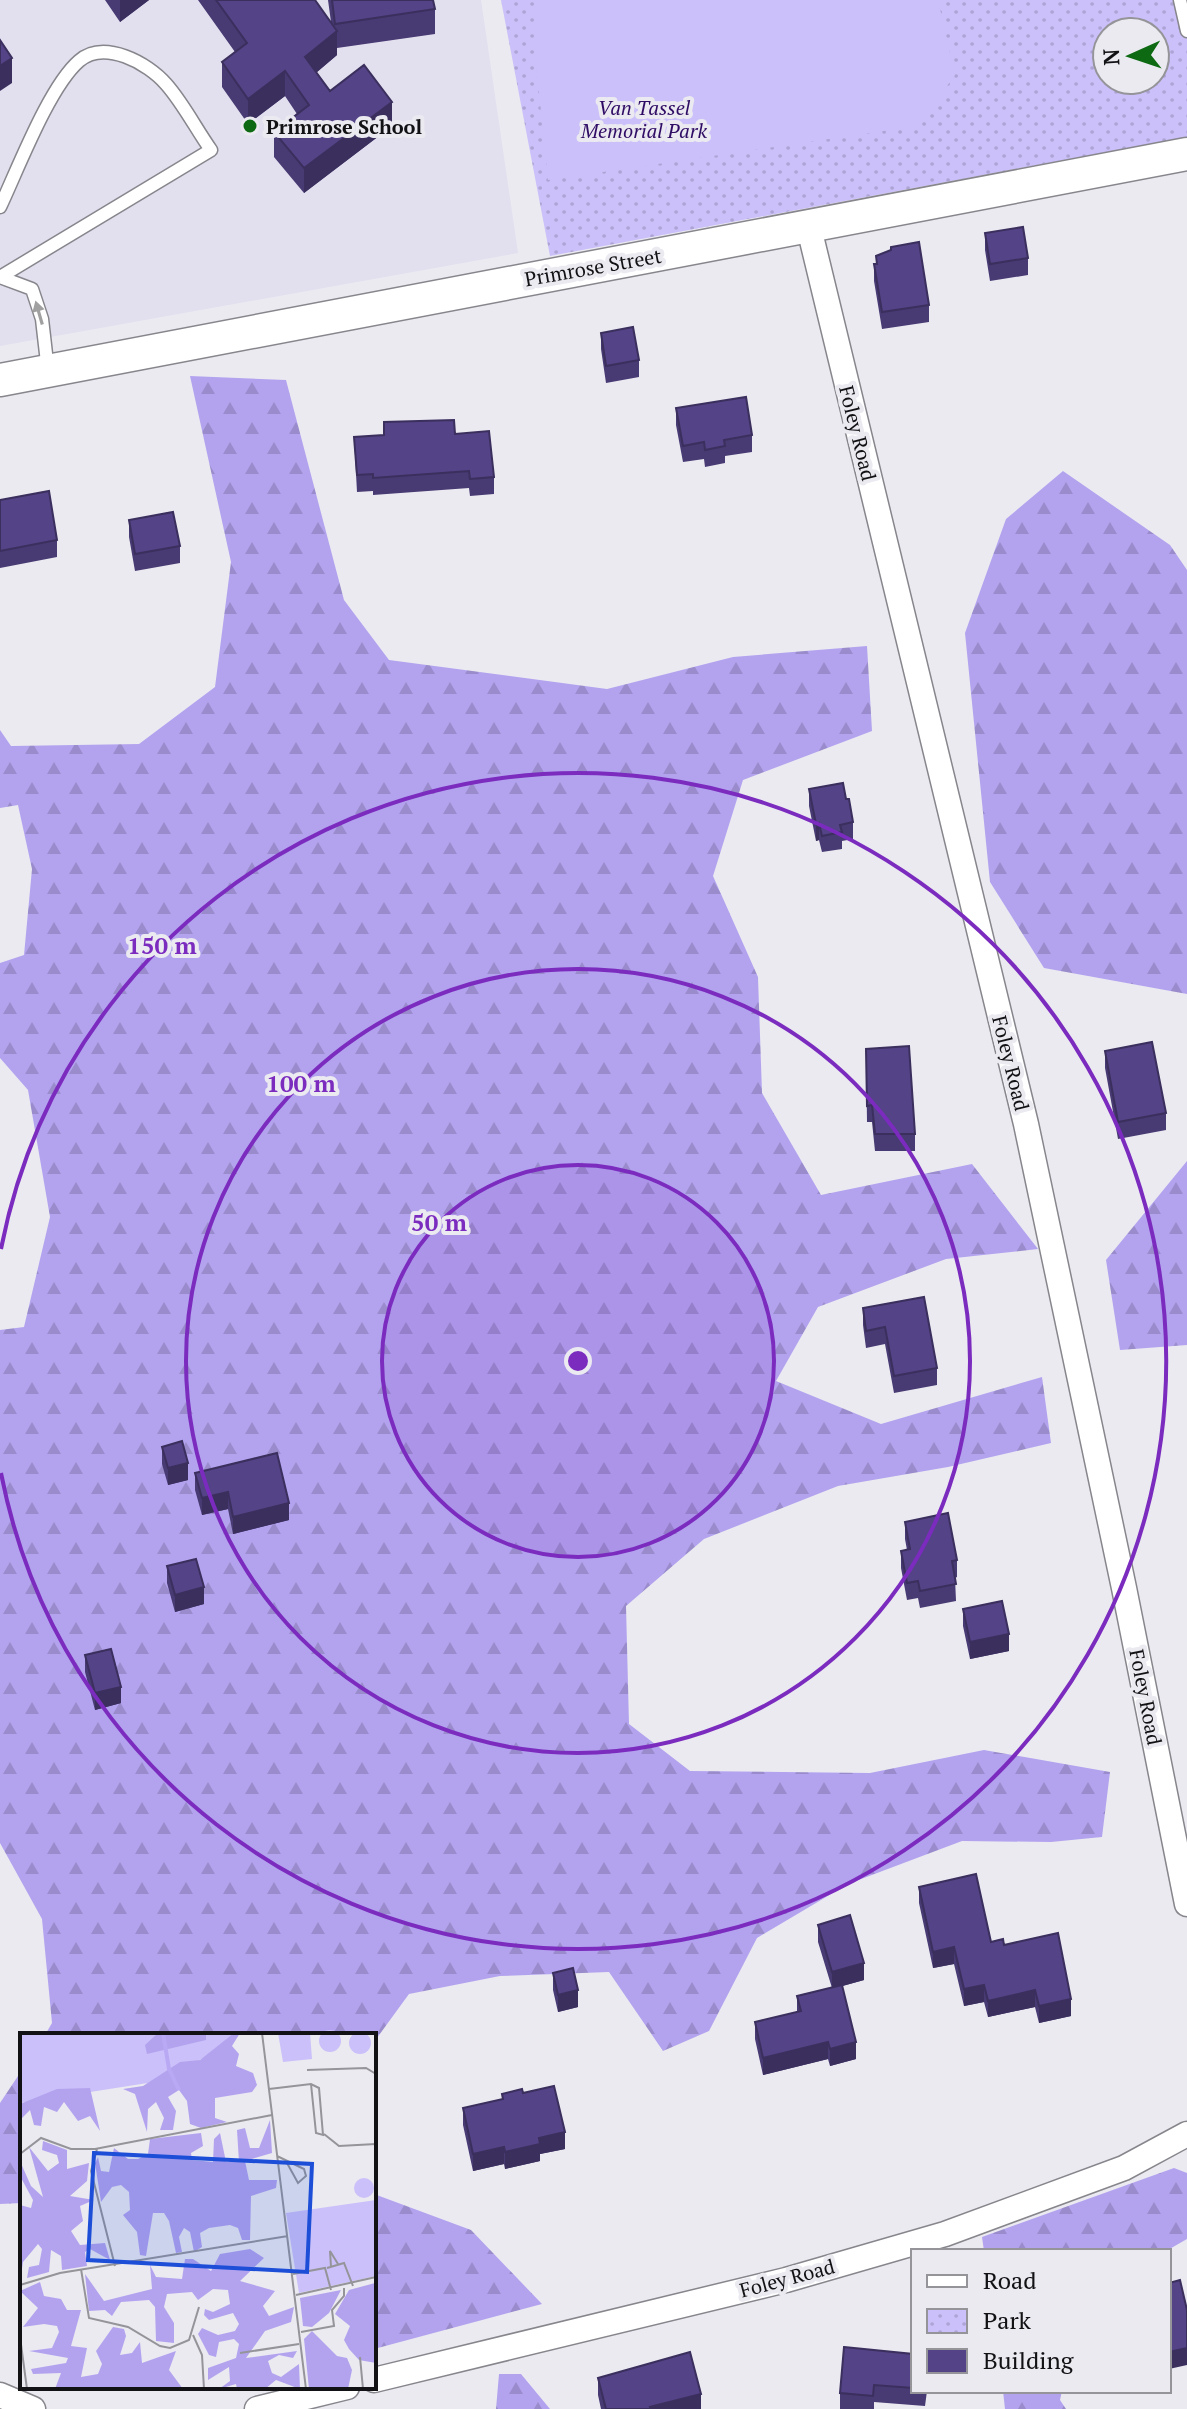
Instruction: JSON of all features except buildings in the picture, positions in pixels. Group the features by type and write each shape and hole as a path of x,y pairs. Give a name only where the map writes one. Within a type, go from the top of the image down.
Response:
{"main road":[{"name":"Primrose Street","path":"0,380 1187,154"}],"street":[{"name":"Foley Road","path":"809,228 1026,1124 1187,1904"},
{"name":"Foley Road","path":"376,2380 786,2280 945,2234 1124,2168 1187,2134"},
{"path":"257,2409 339,2389"},
{"path":"0,2395 33,2409"}],"lane":[{"path":"1180,0 1187,31"},
{"path":"0,207 58,86 80,60 91,55 110,53 134,60 166,83 211,150 0,277"},
{"path":"0,277 32,289 42,319 48,371"}],"shaded area":[{"name":"Primrose School","path":"0,0 481,0 518,253 0,346"}],"green space":[{"name":"Van Tassel Memorial Park","path":"501,0 1187,0 1187,137 550,256"},
{"path":"539,0 938,0 955,75 918,126 548,180 534,43"},
{"path":"190,376 286,380 344,600 389,660 607,689 733,657 867,646 872,731 743,780 713,876 758,977 762,1093 821,1195 972,1164 1038,1249 946,1259 818,1307 776,1381 881,1424 1042,1377 1051,1443 948,1467 838,1486 704,1539 626,1606 629,1724 690,1771 870,1773 984,1750 1110,1772 1102,1837 1051,1842 962,1841 848,1884 757,1938 709,2031 663,2051 609,1972 500,1976 409,1994 376,2039 376,2033 46,2033 52,2023 42,1919 0,1843 0,1330 24,1327 50,1217 28,1090 0,1058 0,963 24,955 32,869 18,805 0,808 0,730 11,746 139,744 215,687 231,562"},
{"path":"1063,471 1170,545 1187,570 1187,994 1044,968 990,882 965,633 1006,519"},
{"path":"1187,1161 1187,1345 1120,1350 1106,1260"},
{"path":"20,2073 20,2203 0,2204 0,2103"},
{"path":"1174,2168 1187,2173 1187,2239 1170,2249 984,2249 982,2237"},
{"path":"376,2195 471,2230 542,2304 376,2348"},
{"path":"499,2374 521,2374 550,2409 496,2409"},
{"path":"1003,2393 1062,2393 1060,2400 1066,2409 1005,2409"}],"place":[{"name":"Primrose School","path":"250,126"}]}
